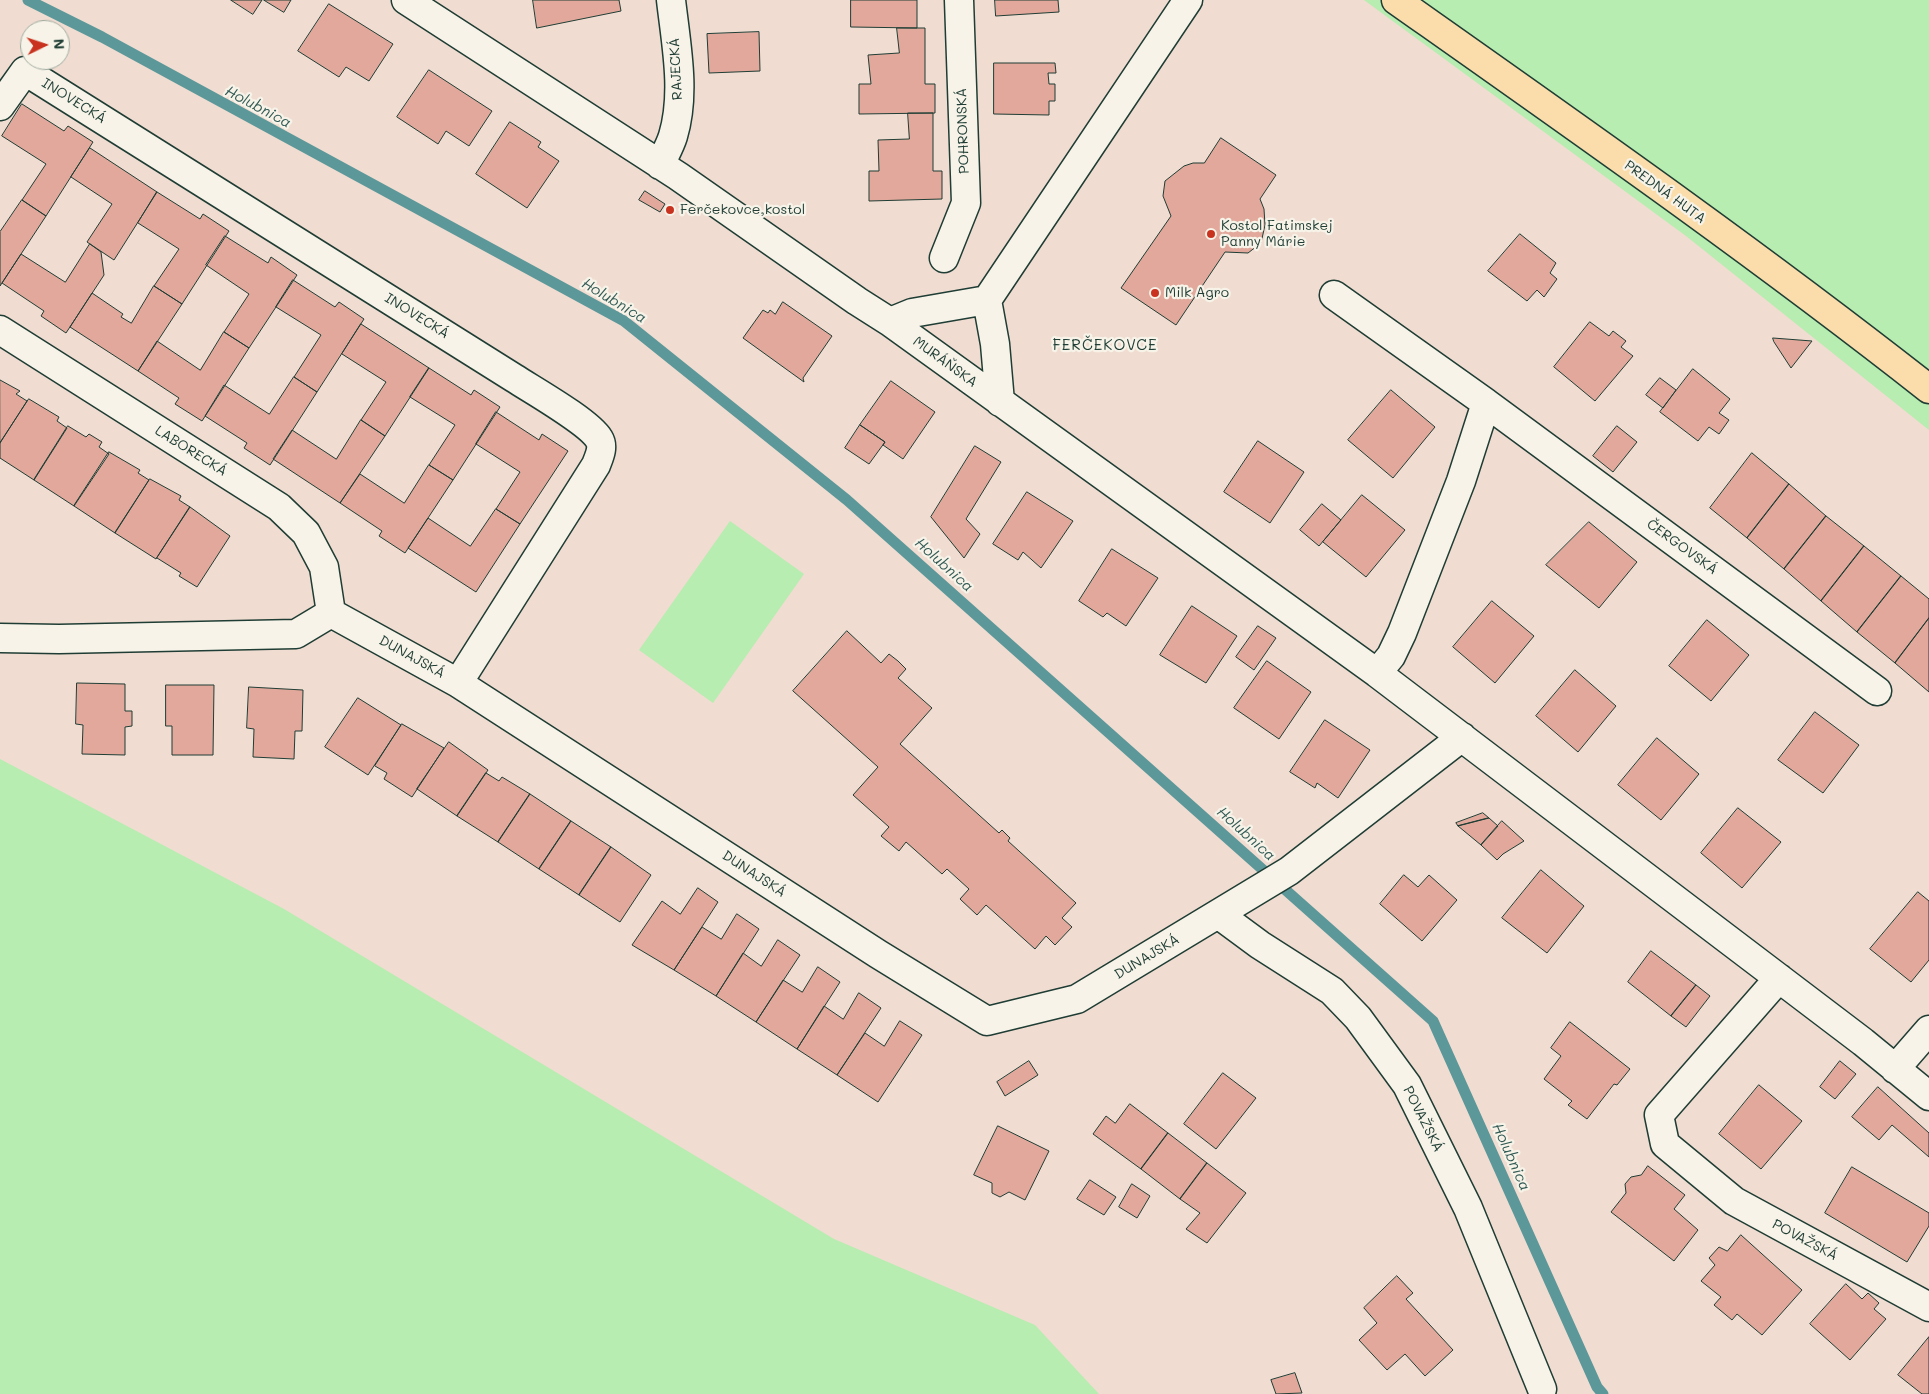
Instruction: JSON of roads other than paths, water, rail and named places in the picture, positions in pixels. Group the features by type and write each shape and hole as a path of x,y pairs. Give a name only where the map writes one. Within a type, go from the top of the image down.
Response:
{"main road":[{"name":"PREDNÁ HUTA","path":"1396,0 1624,162 1855,331 1929,389"}],"street":[{"name":"MURÁŇSKA","path":"406,0 660,165 857,302 890,322 1377,673 1779,978 1929,1096"},
{"name":"RAJECKÁ","path":"660,165 673,136 679,103 678,66 671,0"},
{"name":"POHRONSKÁ","path":"944,258 966,202 960,0"},
{"path":"1000,402 995,344 987,300 1188,0"},
{"name":"INOVECKÁ","path":"0,106 25,70 590,427 600,440 601,450 596,465 458,683"},
{"name":"ČERGOVSKÁ","path":"1334,296 1486,404 1878,691"},
{"path":"890,322 912,314 987,300"},
{"name":"LABORECKÁ","path":"0,330 278,506 306,533 324,567 331,613"},
{"path":"1377,673 1391,656 1402,633 1460,481 1486,404"},
{"path":"0,638 59,639 296,634 331,613"},
{"name":"DUNAJSKÁ","path":"331,613 458,683 870,949 987,1021 1077,999 1288,871 1462,738"},
{"name":"POVAŽSKÁ","path":"1218,914 1260,946 1332,991 1358,1018 1407,1085 1468,1208 1542,1389"},
{"name":"POVAŽSKÁ","path":"1779,978 1659,1115 1665,1144 1734,1201 1929,1307"},
{"path":"1895,1069 1929,1030"}],"waterway":[{"name":"Holubnica","path":"28,0 102,37 624,321 847,500 1433,1021 1597,1387 1603,1394"}],"place":[{"name":"Ferčekovce,kostol","path":"670,210"},
{"name":"Kostol Fatimskej Panny Márie","path":"1211,234"},
{"name":"Milk Agro","path":"1155,293"}],"district":[{"name":"FERČEKOVCE","path":"1105,345"}]}
